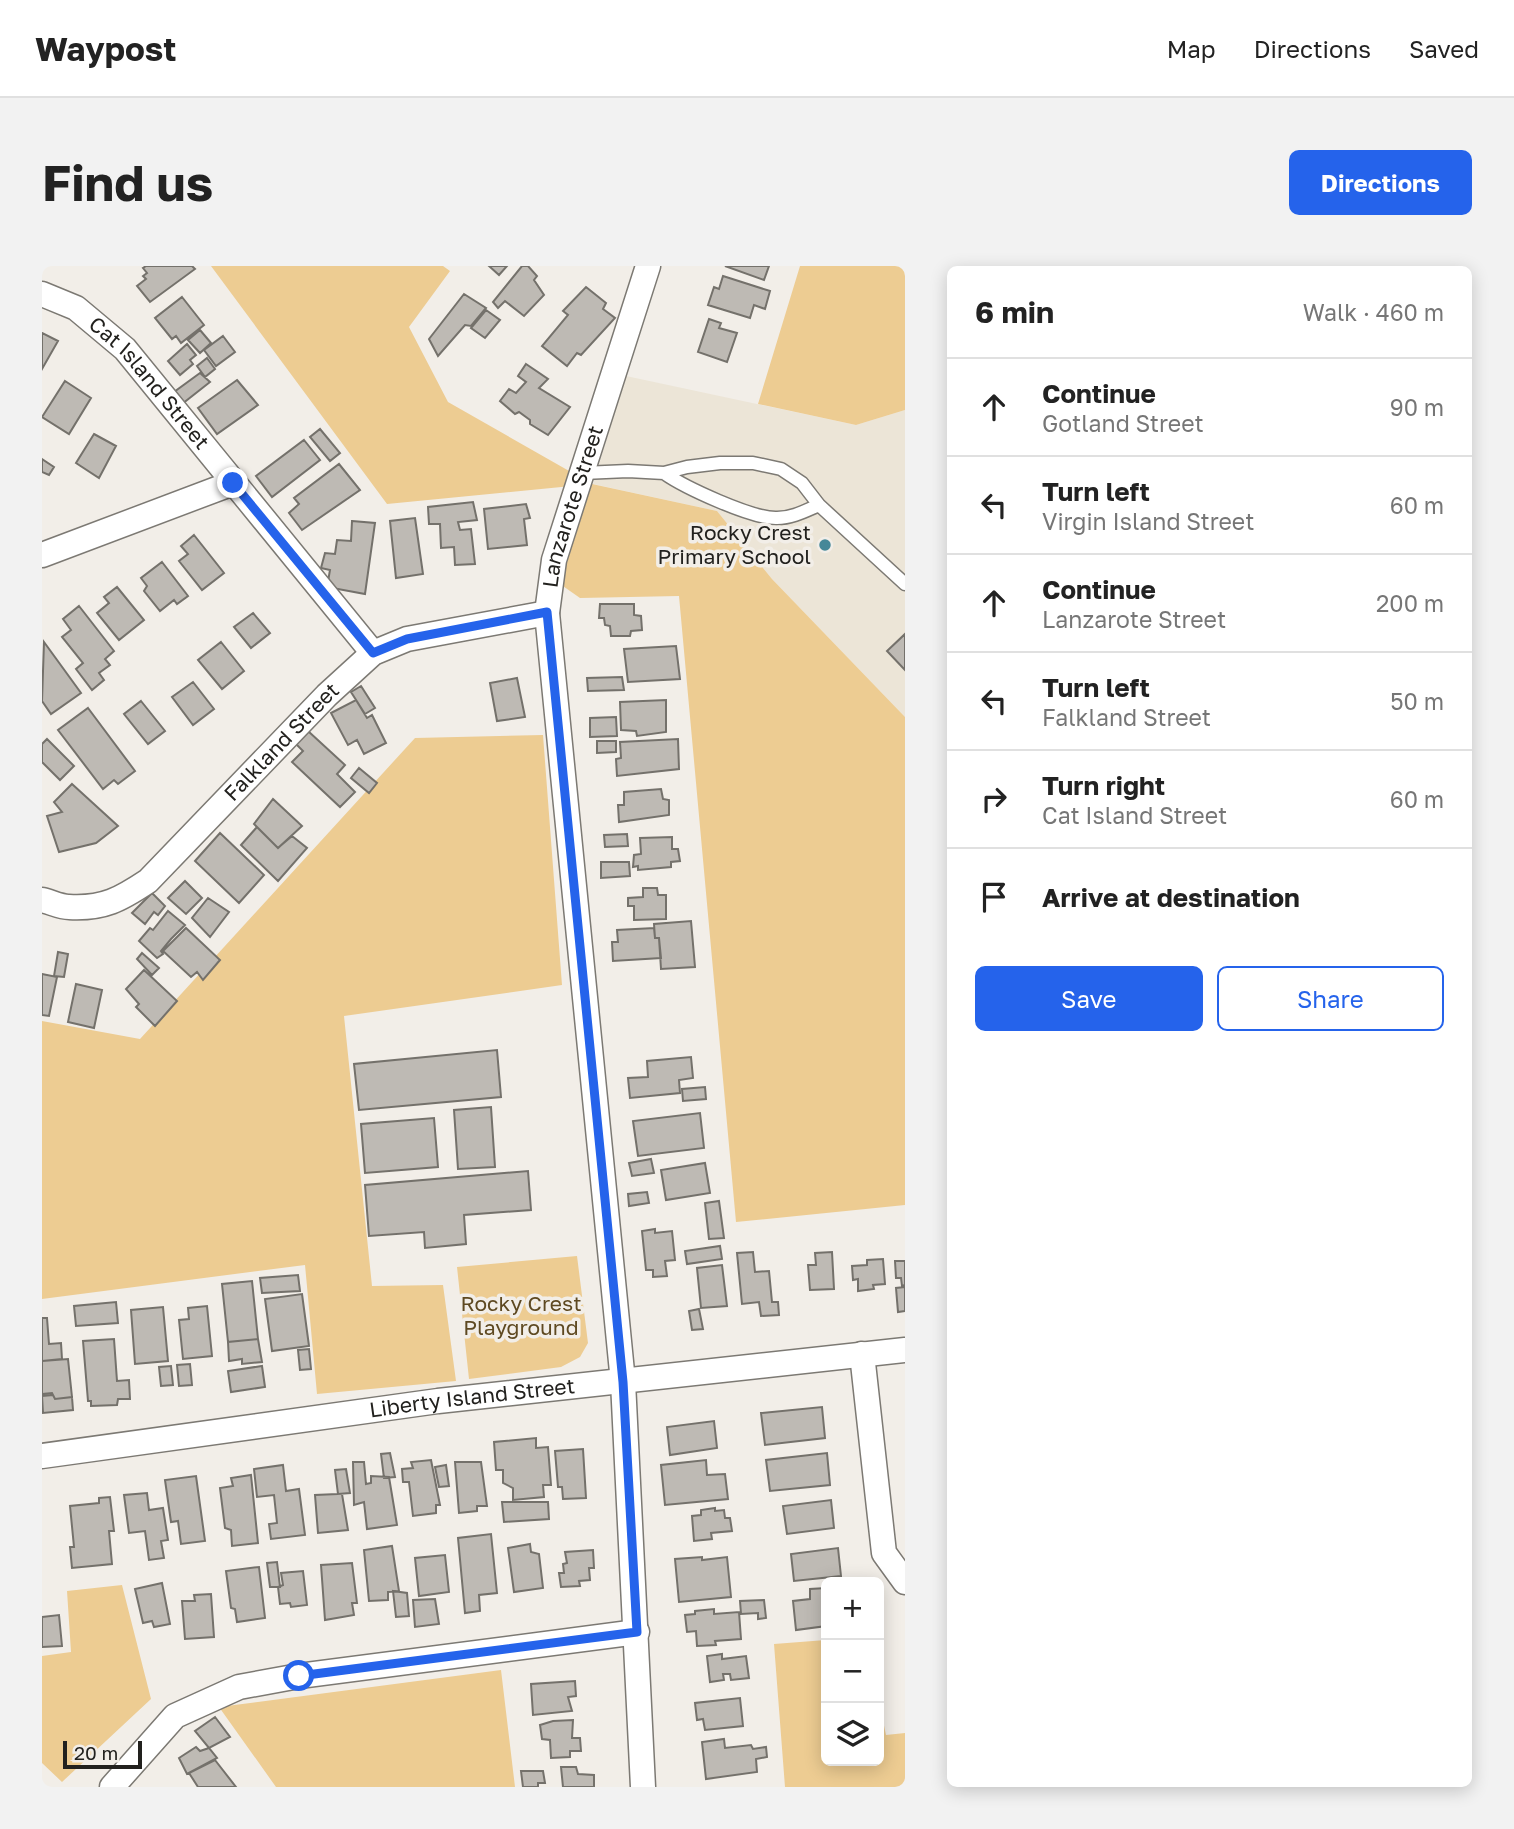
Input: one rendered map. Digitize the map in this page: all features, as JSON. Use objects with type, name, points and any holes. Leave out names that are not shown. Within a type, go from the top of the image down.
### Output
[{"type":"street","name":"Lanzarote Street","points":[[643,1787],[623,1382],[547,612],[554,560],[648,266]]},
{"type":"street","name":"Cat Island Street","points":[[42,294],[76,308],[125,349],[373,653]]},
{"type":"street","points":[[42,555],[233,483]]},
{"type":"street","name":"Falkland Street","points":[[42,900],[67,907],[93,906],[119,901],[148,881],[327,695],[373,653],[407,639],[547,612]]},
{"type":"street","name":"Liberty Island Street","points":[[42,1456],[438,1401],[905,1350]]},
{"type":"street","points":[[862,1354],[884,1553],[905,1583]]},
{"type":"street","points":[[113,1787],[175,1716],[239,1687],[299,1676],[637,1632]]},
{"type":"lane","points":[[583,473],[664,473],[687,467],[753,463],[781,469],[802,483],[819,505],[905,584]]},
{"type":"lane","points":[[664,473],[678,483],[764,517],[789,517],[819,505]]},
{"type":"shaded area","name":"Rocky Crest Primary School","points":[[626,376],[856,425],[905,410],[905,717],[772,579],[717,511],[593,484]]},
{"type":"green space","points":[[211,266],[443,266],[450,271],[409,327],[448,402],[592,484],[387,504]]},
{"type":"green space","points":[[800,266],[905,266],[905,410],[856,425],[758,404]]},
{"type":"green space","points":[[592,484],[717,511],[772,579],[905,717],[905,1205],[736,1222],[679,596],[580,598],[560,584]]},
{"type":"green space","points":[[543,735],[562,985],[344,1016],[372,1286],[443,1285],[456,1381],[317,1394],[305,1265],[42,1299],[42,1021],[140,1039],[415,738]]},
{"type":"green space","name":"Rocky Crest Playground","points":[[577,1256],[588,1343],[580,1357],[561,1367],[469,1379],[457,1267]]},
{"type":"green space","points":[[122,1585],[151,1699],[62,1782],[42,1763],[42,1656],[71,1652],[67,1591]]},
{"type":"green space","points":[[821,1640],[821,1766],[884,1766],[884,1726],[886,1735],[905,1733],[905,1787],[785,1787],[774,1644]]},
{"type":"green space","points":[[501,1670],[515,1787],[276,1787],[219,1707]]},
{"type":"building","points":[[192,266],[195,269],[150,302],[137,286],[146,279],[143,276],[147,273],[143,268]]},
{"type":"building","points":[[489,266],[507,266],[499,275]]},
{"type":"building","points":[[522,266],[528,266],[537,276],[534,280],[544,295],[524,316],[505,301],[498,308],[493,302]]},
{"type":"building","points":[[725,266],[769,266],[764,280]]},
{"type":"building","points":[[723,276],[770,291],[765,309],[754,305],[750,318],[708,305],[714,287],[719,289]]},
{"type":"building","points":[[586,287],[606,303],[603,309],[615,318],[581,355],[577,353],[567,366],[542,346],[568,315],[563,311]]},
{"type":"building","points":[[464,294],[486,308],[471,326],[465,325],[438,356],[429,339]]},
{"type":"building","points":[[182,297],[204,325],[181,343],[176,336],[172,339],[155,318]]},
{"type":"building","points":[[486,310],[500,320],[485,338],[471,328]]},
{"type":"building","points":[[709,319],[721,323],[719,328],[737,333],[727,362],[698,352]]},
{"type":"building","points":[[200,330],[211,343],[200,353],[188,340]]},
{"type":"building","points":[[42,333],[58,341],[42,369]]},
{"type":"building","points":[[223,336],[235,352],[216,366],[204,350]]},
{"type":"building","points":[[187,344],[196,355],[190,360],[193,364],[180,375],[168,361]]},
{"type":"building","points":[[207,358],[215,369],[205,377],[197,366]]},
{"type":"building","points":[[526,364],[548,379],[539,388],[570,407],[548,435],[500,401],[509,389],[516,393],[526,382],[518,376]]},
{"type":"building","points":[[200,373],[210,382],[182,404],[174,392]]},
{"type":"building","points":[[237,380],[258,405],[217,434],[198,408]]},
{"type":"building","points":[[65,381],[91,398],[69,434],[42,417]]},
{"type":"building","points":[[320,429],[340,453],[330,461],[310,437]]},
{"type":"building","points":[[94,434],[116,446],[99,478],[76,463]]},
{"type":"building","points":[[304,440],[320,460],[272,497],[256,476]]},
{"type":"building","points":[[42,459],[54,467],[49,475],[42,472]]},
{"type":"building","points":[[339,464],[360,490],[302,530],[289,513],[299,504],[294,498]]},
{"type":"building","points":[[473,502],[477,520],[458,522],[460,530],[471,529],[475,564],[455,565],[454,547],[441,548],[440,524],[429,524],[428,507]]},
{"type":"building","points":[[526,504],[530,518],[524,519],[527,545],[488,549],[484,509]]},
{"type":"building","points":[[415,518],[423,574],[396,578],[390,521]]},
{"type":"building","points":[[352,521],[375,523],[365,594],[327,587],[330,570],[321,568],[325,553],[335,554],[337,540],[351,541]]},
{"type":"building","points":[[194,535],[224,573],[202,590],[179,561],[188,554],[181,546]]},
{"type":"building","points":[[162,562],[188,596],[177,604],[174,600],[160,611],[144,591],[147,586],[141,578]]},
{"type":"building","points":[[117,587],[144,620],[119,640],[97,613],[109,603],[104,597]]},
{"type":"building","points":[[600,604],[634,604],[634,615],[641,616],[642,630],[631,631],[630,636],[611,636],[610,626],[605,625],[604,618],[599,618]]},
{"type":"building","points":[[79,606],[114,651],[105,659],[110,665],[99,673],[104,680],[92,690],[76,669],[83,663],[62,637],[71,630],[63,619]]},
{"type":"building","points":[[253,613],[270,633],[251,648],[234,627]]},
{"type":"building","points":[[905,634],[905,670],[887,651]]},
{"type":"building","points":[[44,642],[81,693],[51,714],[42,701]]},
{"type":"building","points":[[221,642],[244,671],[222,689],[198,660]]},
{"type":"building","points":[[676,646],[680,679],[628,682],[624,649]]},
{"type":"building","points":[[622,677],[624,690],[588,691],[587,678]]},
{"type":"building","points":[[517,678],[525,717],[497,721],[490,683]]},
{"type":"building","points":[[193,682],[214,709],[193,725],[172,697]]},
{"type":"building","points":[[361,686],[375,708],[365,714],[351,692]]},
{"type":"building","points":[[356,700],[367,718],[372,715],[386,743],[364,754],[357,740],[348,745],[331,713]]},
{"type":"building","points":[[666,700],[666,732],[637,736],[636,731],[621,730],[620,702]]},
{"type":"building","points":[[141,701],[165,731],[148,744],[124,714]]},
{"type":"building","points":[[88,708],[135,771],[118,784],[114,780],[103,789],[58,730]]},
{"type":"building","points":[[616,717],[617,736],[590,737],[590,718]]},
{"type":"building","points":[[308,731],[345,765],[337,774],[355,792],[340,807],[292,762],[303,751],[296,744]]},
{"type":"building","points":[[47,739],[74,766],[60,780],[42,762],[42,744]]},
{"type":"building","points":[[678,739],[679,769],[617,776],[616,759],[621,758],[620,742]]},
{"type":"building","points":[[597,741],[616,741],[616,752],[597,753]]},
{"type":"building","points":[[359,768],[377,783],[369,793],[351,778]]},
{"type":"building","points":[[72,784],[118,826],[96,843],[59,852],[47,816],[62,812],[54,802]]},
{"type":"building","points":[[661,789],[663,799],[669,800],[669,815],[619,822],[618,805],[624,805],[624,792]]},
{"type":"building","points":[[273,799],[302,826],[278,848],[254,824]]},
{"type":"building","points":[[257,827],[278,848],[292,836],[307,848],[278,881],[241,845]]},
{"type":"building","points":[[220,833],[264,875],[239,903],[195,861]]},
{"type":"building","points":[[627,834],[628,846],[605,847],[604,835]]},
{"type":"building","points":[[672,837],[672,849],[678,849],[680,861],[671,862],[671,867],[638,870],[638,866],[633,867],[634,855],[641,854],[640,838]]},
{"type":"building","points":[[601,862],[629,862],[630,876],[601,878]]},
{"type":"building","points":[[185,881],[202,898],[186,914],[168,898]]},
{"type":"building","points":[[643,888],[657,888],[658,895],[666,895],[666,919],[634,920],[634,906],[628,906],[628,898],[643,897]]},
{"type":"building","points":[[152,893],[165,906],[158,915],[154,912],[145,924],[132,913]]},
{"type":"building","points":[[208,898],[229,912],[210,937],[192,918]]},
{"type":"building","points":[[168,911],[185,925],[157,958],[139,941],[150,928],[153,930]]},
{"type":"building","points":[[691,921],[695,967],[661,969],[659,938],[655,938],[654,924]]},
{"type":"building","points":[[186,928],[220,960],[203,980],[197,972],[191,977],[163,951]]},
{"type":"building","points":[[654,928],[655,938],[659,938],[661,958],[613,961],[612,942],[618,942],[617,930]]},
{"type":"building","points":[[58,952],[68,954],[64,977],[54,976]]},
{"type":"building","points":[[142,953],[159,968],[152,975],[137,959]]},
{"type":"building","points":[[144,970],[177,1001],[155,1026],[136,1007],[139,1004],[126,989]]},
{"type":"building","points":[[42,974],[57,977],[49,1016],[42,1015]]},
{"type":"building","points":[[76,984],[102,990],[94,1028],[68,1022]]},
{"type":"building","points":[[497,1050],[501,1097],[359,1110],[354,1064]]},
{"type":"building","points":[[691,1057],[693,1078],[679,1080],[680,1093],[630,1098],[628,1078],[648,1077],[647,1061]]},
{"type":"building","points":[[705,1087],[706,1099],[683,1101],[682,1089]]},
{"type":"building","points":[[491,1107],[495,1167],[458,1169],[454,1110]]},
{"type":"building","points":[[700,1113],[704,1148],[638,1156],[633,1121]]},
{"type":"building","points":[[434,1118],[438,1167],[365,1173],[361,1124]]},
{"type":"building","points":[[651,1159],[654,1173],[632,1176],[629,1163]]},
{"type":"building","points":[[705,1163],[710,1193],[666,1200],[661,1170]]},
{"type":"building","points":[[528,1171],[531,1210],[464,1215],[466,1244],[425,1248],[424,1232],[369,1236],[365,1185]]},
{"type":"building","points":[[647,1192],[649,1203],[629,1206],[628,1194]]},
{"type":"building","points":[[719,1201],[724,1238],[709,1239],[705,1203]]},
{"type":"building","points":[[655,1229],[655,1233],[672,1231],[675,1260],[665,1261],[667,1276],[653,1277],[653,1270],[646,1270],[642,1231]]},
{"type":"building","points":[[720,1246],[722,1259],[687,1264],[685,1251]]},
{"type":"building","points":[[753,1252],[755,1272],[769,1271],[772,1302],[778,1302],[779,1315],[761,1316],[759,1302],[742,1304],[737,1253]]},
{"type":"building","points":[[832,1252],[834,1289],[810,1290],[808,1265],[816,1265],[815,1253]]},
{"type":"building","points":[[883,1259],[885,1284],[858,1291],[858,1279],[853,1280],[852,1266],[867,1265],[867,1260]]},
{"type":"building","points":[[895,1261],[905,1261],[905,1285],[902,1286],[901,1278],[896,1278]]},
{"type":"building","points":[[722,1265],[727,1306],[701,1308],[697,1268]]},
{"type":"building","points":[[298,1275],[300,1291],[262,1293],[260,1278]]},
{"type":"building","points":[[252,1281],[258,1339],[228,1342],[222,1284]]},
{"type":"building","points":[[905,1287],[905,1311],[898,1312],[896,1288]]},
{"type":"building","points":[[302,1294],[309,1346],[272,1351],[265,1299]]},
{"type":"building","points":[[116,1302],[118,1323],[76,1326],[74,1306]]},
{"type":"building","points":[[207,1306],[212,1356],[183,1359],[179,1320],[189,1319],[188,1308]]},
{"type":"building","points":[[163,1307],[168,1361],[135,1364],[131,1310]]},
{"type":"building","points":[[699,1309],[703,1329],[692,1330],[689,1311]]},
{"type":"building","points":[[42,1318],[47,1318],[49,1344],[61,1343],[62,1359],[42,1361]]},
{"type":"building","points":[[114,1339],[117,1381],[129,1380],[130,1399],[118,1399],[117,1405],[91,1406],[91,1401],[88,1401],[83,1341]]},
{"type":"building","points":[[258,1339],[262,1362],[242,1364],[242,1359],[229,1361],[228,1342]]},
{"type":"building","points":[[309,1349],[311,1369],[300,1370],[298,1350]]},
{"type":"building","points":[[68,1359],[72,1397],[55,1399],[52,1393],[42,1394],[42,1361]]},
{"type":"building","points":[[190,1364],[192,1385],[179,1386],[177,1365]]},
{"type":"building","points":[[171,1366],[173,1385],[161,1386],[159,1367]]},
{"type":"building","points":[[262,1366],[265,1387],[231,1392],[228,1371]]},
{"type":"building","points":[[53,1395],[55,1399],[72,1397],[73,1410],[43,1413],[42,1396]]},
{"type":"building","points":[[822,1407],[825,1438],[765,1445],[761,1413]]},
{"type":"building","points":[[714,1421],[717,1448],[670,1455],[667,1427]]},
{"type":"building","points":[[536,1438],[536,1448],[548,1447],[551,1485],[543,1485],[544,1497],[513,1500],[513,1488],[503,1483],[503,1470],[496,1470],[494,1442]]},
{"type":"building","points":[[583,1449],[586,1498],[563,1499],[562,1487],[558,1487],[555,1451]]},
{"type":"building","points":[[390,1453],[395,1477],[384,1478],[381,1454]]},
{"type":"building","points":[[827,1453],[830,1485],[770,1491],[766,1460]]},
{"type":"building","points":[[431,1460],[440,1505],[436,1505],[436,1513],[413,1516],[409,1482],[403,1482],[402,1469],[413,1468],[411,1462]]},
{"type":"building","points":[[706,1460],[707,1475],[725,1474],[728,1499],[665,1505],[661,1465]]},
{"type":"building","points":[[353,1462],[364,1462],[366,1484],[371,1483],[371,1476],[389,1477],[397,1525],[367,1529],[364,1502],[354,1505]]},
{"type":"building","points":[[455,1462],[481,1462],[487,1506],[477,1506],[477,1511],[459,1513]]},
{"type":"building","points":[[283,1465],[286,1491],[299,1489],[305,1535],[271,1539],[269,1524],[277,1523],[274,1495],[257,1497],[254,1469]]},
{"type":"building","points":[[446,1465],[449,1486],[439,1487],[435,1467]]},
{"type":"building","points":[[346,1469],[350,1493],[338,1494],[335,1470]]},
{"type":"building","points":[[251,1475],[258,1543],[232,1546],[231,1530],[225,1528],[220,1488],[233,1486],[231,1478]]},
{"type":"building","points":[[196,1476],[205,1541],[181,1544],[178,1521],[171,1522],[165,1480]]},
{"type":"building","points":[[147,1493],[149,1510],[163,1508],[168,1540],[161,1541],[164,1558],[149,1560],[145,1531],[129,1533],[124,1495]]},
{"type":"building","points":[[342,1494],[348,1530],[318,1533],[315,1495]]},
{"type":"building","points":[[110,1497],[114,1531],[109,1531],[112,1564],[72,1568],[70,1547],[74,1547],[70,1506],[99,1503],[99,1498]]},
{"type":"building","points":[[831,1500],[834,1528],[787,1534],[783,1506]]},
{"type":"building","points":[[502,1502],[548,1502],[549,1519],[504,1522]]},
{"type":"building","points":[[715,1508],[715,1511],[724,1510],[725,1518],[730,1518],[732,1531],[711,1533],[712,1539],[694,1541],[692,1516],[701,1515],[701,1510]]},
{"type":"building","points":[[491,1534],[497,1593],[479,1595],[480,1611],[465,1613],[458,1538]]},
{"type":"building","points":[[530,1544],[531,1552],[539,1554],[543,1588],[514,1592],[508,1548]]},
{"type":"building","points":[[392,1546],[399,1591],[388,1592],[388,1600],[369,1601],[364,1550]]},
{"type":"building","points":[[838,1548],[841,1576],[794,1581],[791,1554]]},
{"type":"building","points":[[593,1550],[594,1568],[589,1568],[590,1580],[579,1581],[580,1586],[561,1587],[559,1573],[564,1573],[563,1564],[567,1563],[565,1552]]},
{"type":"building","points":[[445,1555],[449,1592],[419,1596],[415,1558]]},
{"type":"building","points":[[702,1557],[702,1560],[727,1557],[731,1597],[679,1602],[675,1559]]},
{"type":"building","points":[[277,1562],[280,1587],[270,1587],[267,1563]]},
{"type":"building","points":[[352,1563],[357,1603],[352,1603],[354,1615],[325,1620],[321,1565]]},
{"type":"building","points":[[259,1567],[265,1618],[237,1622],[235,1609],[231,1608],[226,1571]]},
{"type":"building","points":[[303,1571],[307,1605],[291,1607],[290,1603],[280,1604],[278,1587],[283,1585],[281,1573]]},
{"type":"building","points":[[162,1583],[170,1624],[154,1627],[152,1621],[143,1623],[135,1589]]},
{"type":"building","points":[[821,1588],[821,1627],[796,1630],[793,1601],[810,1599],[810,1589]]},
{"type":"building","points":[[393,1591],[407,1593],[409,1616],[396,1617]]},
{"type":"building","points":[[211,1594],[214,1637],[185,1639],[182,1601],[195,1601],[194,1595]]},
{"type":"building","points":[[435,1599],[439,1624],[415,1627],[413,1600]]},
{"type":"building","points":[[764,1600],[766,1618],[758,1619],[758,1613],[741,1614],[740,1601]]},
{"type":"building","points":[[714,1609],[714,1614],[739,1612],[741,1639],[715,1641],[716,1645],[697,1646],[696,1631],[687,1632],[685,1615]]},
{"type":"building","points":[[59,1615],[62,1646],[42,1647],[42,1617]]},
{"type":"building","points":[[722,1654],[722,1659],[746,1656],[749,1678],[731,1680],[730,1674],[723,1674],[724,1680],[710,1682],[707,1656]]},
{"type":"building","points":[[575,1681],[576,1696],[568,1697],[572,1711],[533,1715],[531,1684]]},
{"type":"building","points":[[740,1698],[743,1726],[705,1730],[703,1719],[697,1720],[695,1703]]},
{"type":"building","points":[[215,1717],[230,1737],[209,1748],[195,1731]]},
{"type":"building","points":[[573,1720],[572,1738],[580,1738],[581,1751],[570,1751],[570,1757],[551,1758],[550,1740],[542,1739],[540,1725]]},
{"type":"building","points":[[724,1739],[725,1748],[751,1745],[753,1749],[766,1747],[767,1757],[756,1759],[757,1772],[706,1779],[702,1742]]},
{"type":"building","points":[[196,1747],[200,1751],[209,1748],[217,1758],[187,1774],[179,1758]]},
{"type":"building","points":[[215,1760],[236,1787],[198,1787],[189,1773]]},
{"type":"building","points":[[561,1767],[576,1767],[578,1774],[594,1775],[594,1787],[563,1787]]},
{"type":"building","points":[[521,1771],[543,1771],[545,1783],[538,1783],[538,1787],[523,1787]]},
{"type":"place","name":"Rocky Crest Primary School","points":[[825,545]]},
{"type":"route","points":[[233,483],[373,653],[407,639],[547,612],[623,1382],[637,1632],[299,1676]]}]
